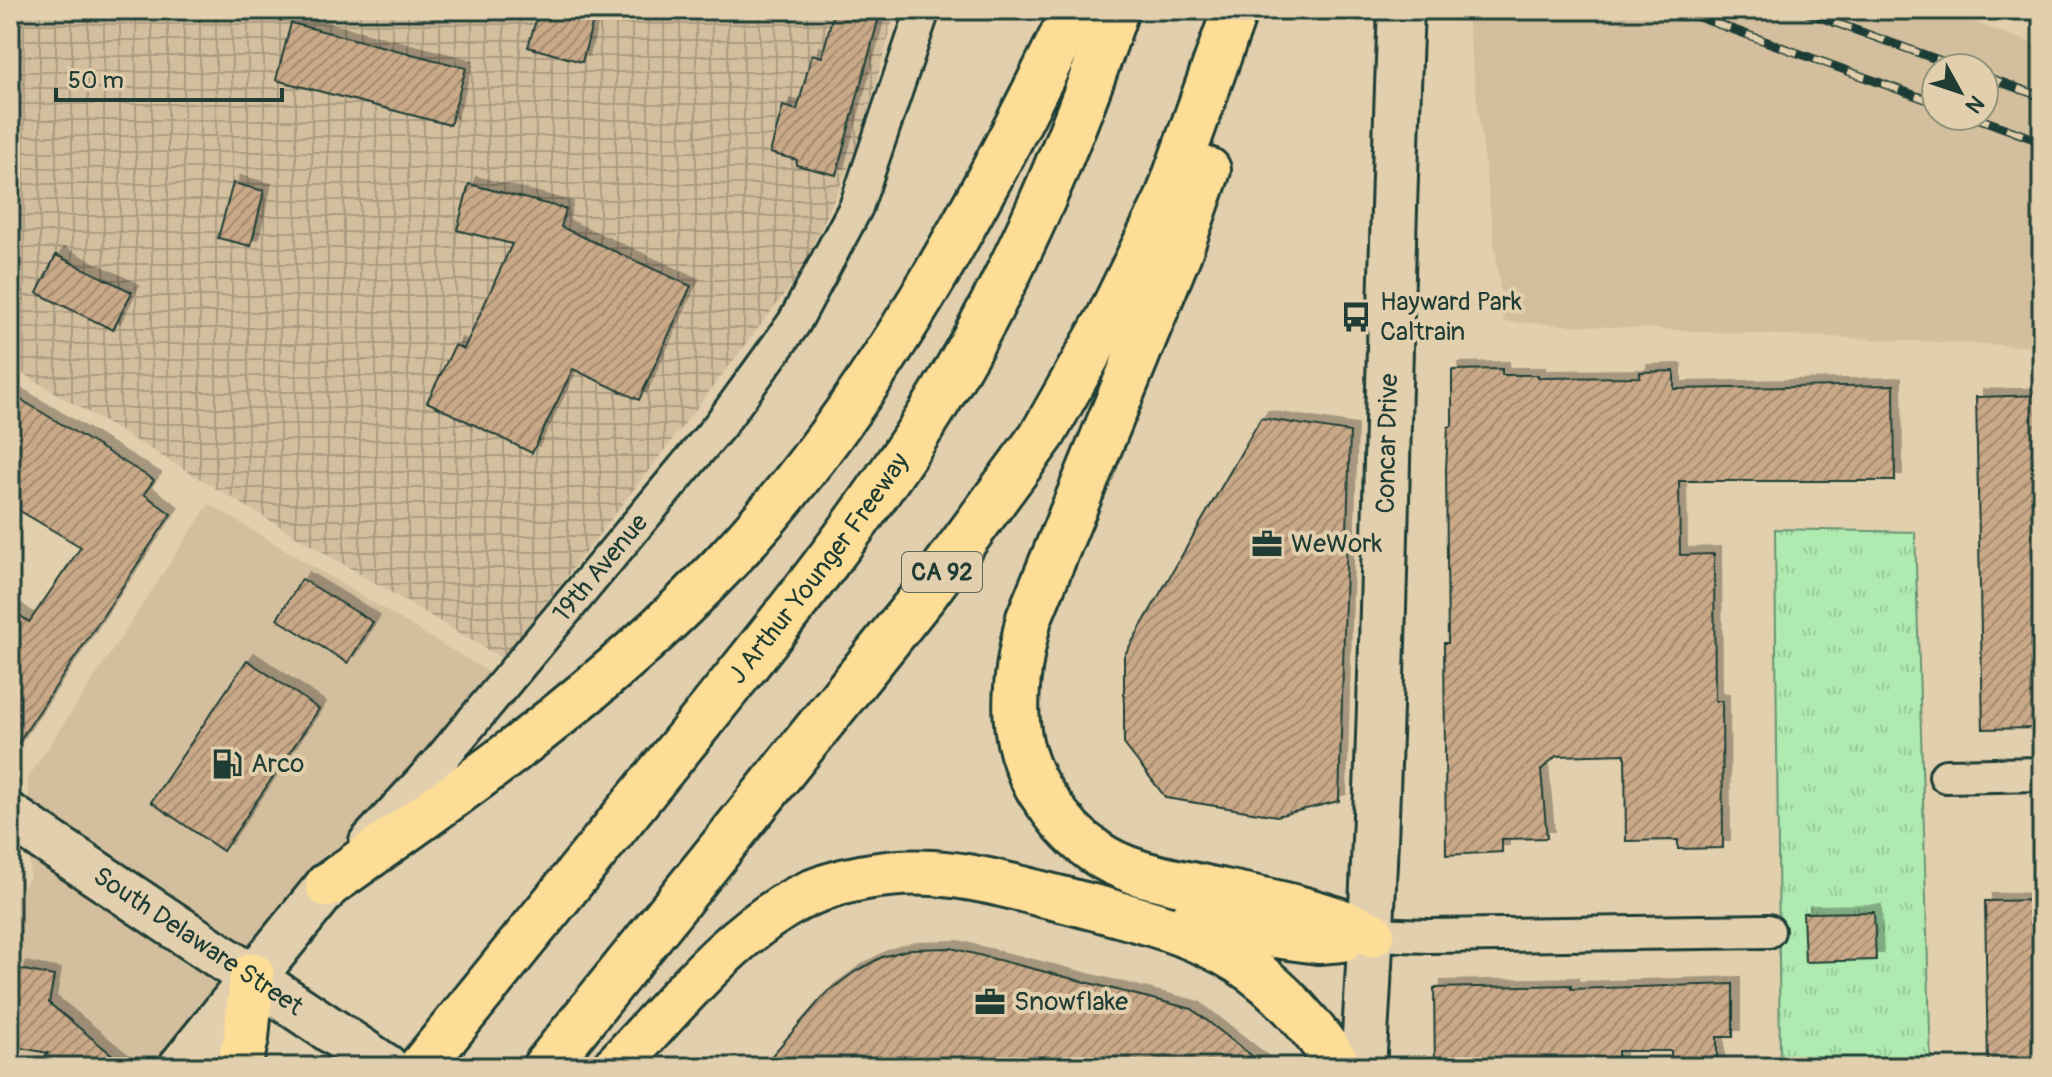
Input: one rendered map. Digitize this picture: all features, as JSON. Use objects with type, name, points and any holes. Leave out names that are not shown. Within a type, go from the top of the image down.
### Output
[{"type":"highway","points":[[328,885],[493,769],[606,676],[712,576],[770,512],[862,394],[904,328],[1021,119],[1075,10]]},
{"type":"highway","name":"J Arthur Younger Freeway","points":[[421,1067],[822,570],[933,410],[997,297],[1026,237],[1077,119],[1116,10]]},
{"type":"highway","points":[[1242,18],[1224,123],[1179,253],[1029,618],[1017,665],[1014,710],[1021,754],[1037,789],[1066,828],[1095,853],[1132,870],[1319,912],[1372,934]]},
{"type":"highway","name":"CA 92","points":[[549,1062],[918,603],[1043,434],[1078,376],[1139,259],[1242,18]]},
{"type":"highway","points":[[615,1067],[722,957],[763,921],[799,898],[842,883],[888,874],[932,873],[986,880],[1111,912],[1203,942],[1241,962],[1274,989],[1339,1067]]},
{"type":"highway","points":[[1111,912],[1318,941],[1372,934]]},
{"type":"highway","points":[[239,1067],[246,1038],[252,975]]},
{"type":"street","name":"19th Avenue","points":[[181,1067],[252,975],[437,764],[720,425],[794,323],[856,207],[923,10]]},
{"type":"street","name":"Concar Drive","points":[[1363,1067],[1372,934],[1389,277],[1401,10]]},
{"type":"street","points":[[1946,776],[2042,774]]},
{"type":"street","name":"South Delaware Street","points":[[10,816],[386,1067]]},
{"type":"street","points":[[1372,934],[1429,936],[1768,931]]},
{"type":"shaded area","points":[[10,10],[896,10],[860,142],[800,274],[503,659],[10,366]]},
{"type":"shaded area","points":[[1466,10],[1938,10],[2042,46],[2042,347],[1504,322]]},
{"type":"shaded area","points":[[209,504],[490,673],[165,1067],[10,1067],[10,902],[30,877],[28,778]]},
{"type":"green space","points":[[1775,529],[1915,532],[1931,1067],[1780,1067]]},
{"type":"building","points":[[539,10],[596,10],[582,62],[528,47]]},
{"type":"building","points":[[834,10],[881,10],[836,175],[796,165],[797,160],[770,153],[783,106],[797,110],[812,54],[822,57]]},
{"type":"building","points":[[291,23],[466,68],[450,125],[276,80]]},
{"type":"building","points":[[233,183],[264,191],[251,246],[218,238]]},
{"type":"building","points":[[469,184],[566,209],[561,227],[691,286],[639,400],[573,369],[532,453],[427,402],[455,345],[464,349],[512,244],[457,230]]},
{"type":"building","points":[[56,255],[132,292],[113,330],[37,293]]},
{"type":"building","points":[[1502,369],[1502,375],[1538,375],[1538,378],[1640,377],[1640,372],[1674,371],[1674,389],[1894,385],[1895,481],[1679,481],[1680,555],[1714,554],[1715,701],[1722,701],[1723,848],[1678,849],[1678,840],[1626,841],[1625,754],[1556,756],[1541,770],[1547,838],[1502,839],[1502,852],[1446,855],[1446,470],[1448,427],[1452,426],[1452,370]]},
{"type":"building","points":[[10,393],[154,480],[144,494],[171,514],[10,755],[10,608],[29,622],[81,547],[10,505]]},
{"type":"building","points":[[2042,395],[2042,720],[2036,720],[2037,728],[1983,729],[1976,397]]},
{"type":"building","name":"WeWork","points":[[1261,418],[1350,432],[1339,801],[1277,816],[1166,798],[1124,744],[1124,656]]},
{"type":"building","points":[[302,579],[373,622],[348,663],[277,619]]},
{"type":"building","points":[[247,660],[319,709],[223,851],[151,802]]},
{"type":"building","points":[[2042,900],[2042,1067],[1988,1067],[1985,901]]},
{"type":"building","points":[[1874,912],[1876,960],[1805,962],[1803,913]]},
{"type":"building","name":"Snowflake","points":[[951,948],[1192,1009],[1266,1067],[762,1067],[827,992],[856,971],[882,957],[911,949]]},
{"type":"building","points":[[19,969],[54,976],[49,1003],[127,1067],[36,1067],[48,1053],[10,1046],[10,1015]]},
{"type":"building","points":[[1733,984],[1733,1037],[1717,1037],[1717,1067],[1671,1067],[1671,1051],[1618,1051],[1618,1067],[1435,1067],[1434,988],[1571,985],[1571,989]]},
{"type":"railway","points":[[1679,10],[1920,97]]},
{"type":"railway","points":[[1800,10],[1920,53]]},
{"type":"railway","points":[[2000,82],[2042,97]]},
{"type":"railway","points":[[2000,126],[2042,142]]},
{"type":"place","name":"Hayward Park Caltrain","points":[[1356,317]]},
{"type":"place","name":"WeWork","points":[[1267,544]]},
{"type":"place","name":"Arco","points":[[227,764]]},
{"type":"place","name":"Snowflake","points":[[990,1002]]}]
